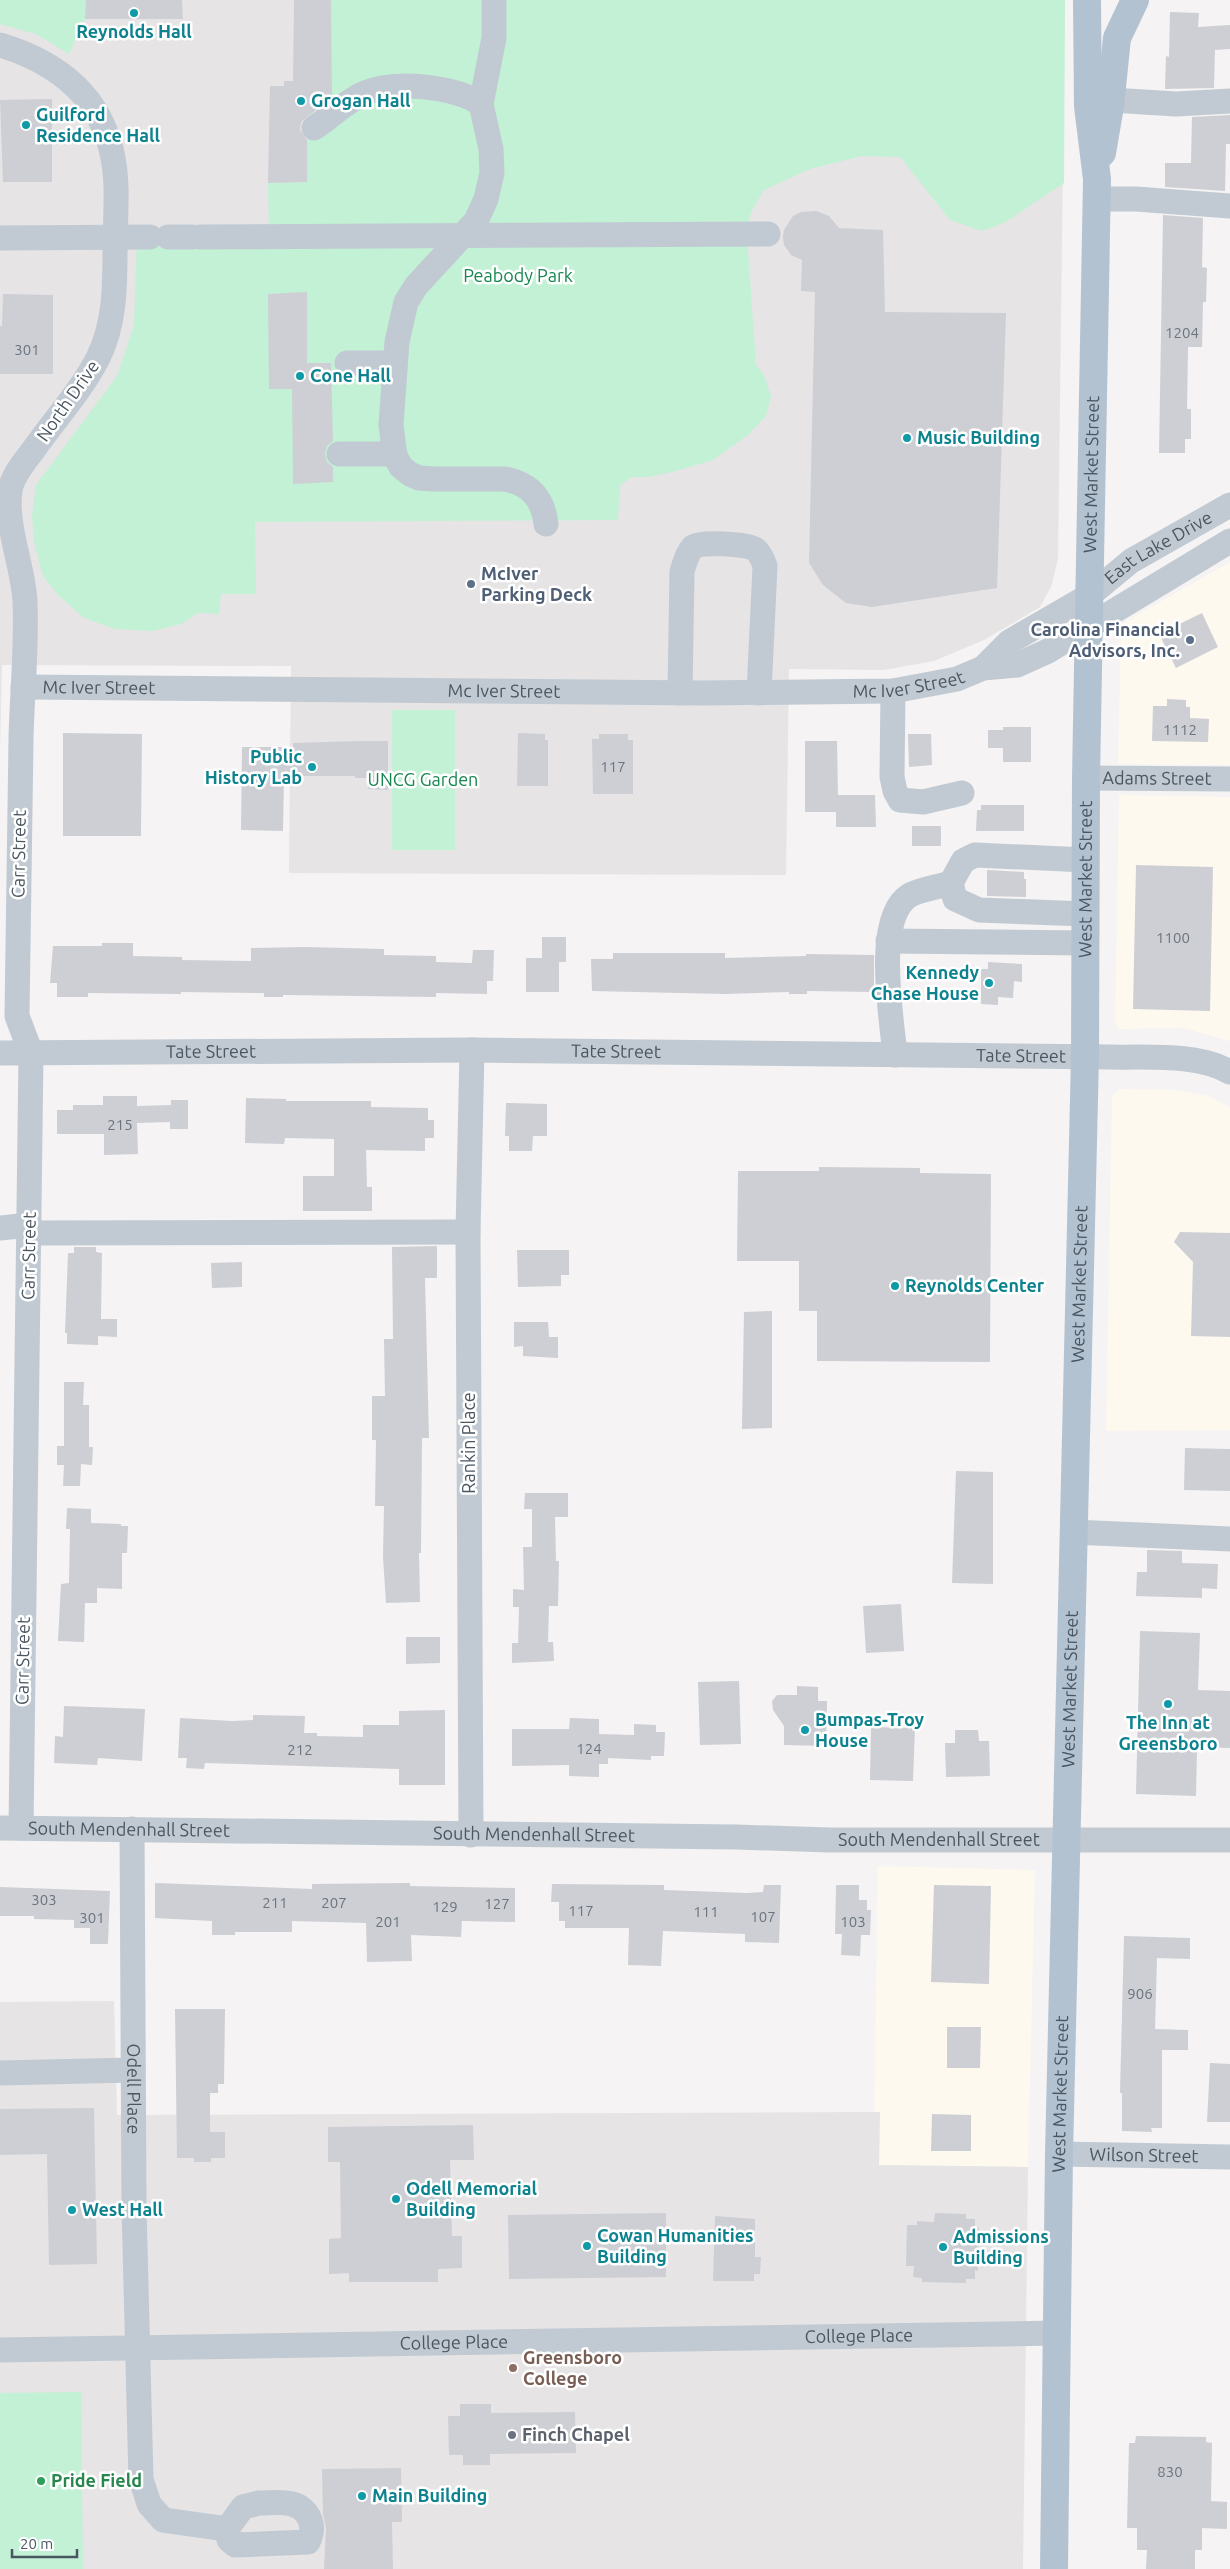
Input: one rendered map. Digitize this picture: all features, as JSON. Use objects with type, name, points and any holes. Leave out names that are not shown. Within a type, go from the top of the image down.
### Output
[{"type":"main road","name":"West Market Street","points":[[1054,2569],[1059,2154],[1086,1057],[1086,778],[1097,189],[1088,106],[1086,0]]},
{"type":"main road","points":[[1097,189],[1111,100],[1118,38],[1134,0]]},
{"type":"street","points":[[494,0],[494,38],[481,104],[491,149],[492,173],[486,199],[476,221],[416,286],[406,302],[400,322],[391,425],[395,454],[401,467],[419,478],[505,479],[518,482],[530,488],[539,498],[545,512],[546,524]]},
{"type":"street","name":"North Drive","points":[[0,44],[28,54],[51,67],[72,82],[91,101],[104,128],[112,154],[115,181],[115,286],[110,329],[100,355],[85,382],[5,488],[25,600],[23,687]]},
{"type":"street","points":[[314,128],[346,103],[366,92],[383,88],[427,87],[450,90],[470,96],[481,104]]},
{"type":"street","points":[[1111,100],[1176,104],[1230,101]]},
{"type":"street","points":[[1097,189],[1136,199],[1230,206]]},
{"type":"street","points":[[0,238],[768,234]]},
{"type":"street","points":[[347,364],[395,363]]},
{"type":"street","points":[[339,454],[395,454]]},
{"type":"street","name":"East Lake Drive","points":[[1090,595],[1131,561],[1230,505]]},
{"type":"street","name":"East Lake Drive","points":[[1090,626],[1230,541]]},
{"type":"street","points":[[680,693],[682,572],[687,557],[693,548],[702,544],[748,546],[757,550],[765,566],[759,693]]},
{"type":"street","name":"Mc Iver Street","points":[[983,668],[1009,642],[1090,595]]},
{"type":"street","name":"Mc Iver Street","points":[[23,687],[680,693],[893,691],[957,679],[983,668],[1017,665],[1048,651],[1090,626]]},
{"type":"street","name":"Carr Street","points":[[10,1828],[30,1229],[31,1053],[17,1016],[10,846],[23,687]]},
{"type":"street","points":[[893,691],[892,778],[895,791],[900,800],[923,802],[962,793]]},
{"type":"street","name":"Adams Street","points":[[1086,778],[1230,779]]},
{"type":"street","points":[[1086,860],[975,855],[963,861],[951,883],[955,899],[979,910],[1086,914]]},
{"type":"street","points":[[895,1055],[888,968],[888,941],[896,910],[910,896],[951,883]]},
{"type":"street","points":[[888,941],[1086,942]]},
{"type":"street","name":"Tate Street","points":[[0,1053],[472,1050],[1086,1057],[1175,1059],[1214,1066],[1230,1072]]},
{"type":"street","name":"Rankin Place","points":[[471,1835],[468,1232],[472,1050]]},
{"type":"street","points":[[0,1228],[468,1232]]},
{"type":"street","points":[[1073,1532],[1230,1540]]},
{"type":"street","name":"South Mendenhall Street","points":[[10,1828],[1068,1842],[1230,1840]]},
{"type":"street","name":"Odell Place","points":[[132,1829],[133,2070],[141,2479],[149,2504],[163,2520],[227,2529]]},
{"type":"street","points":[[0,2073],[133,2070]]},
{"type":"street","name":"Wilson Street","points":[[1059,2154],[1230,2157]]},
{"type":"street","name":"College Place","points":[[0,2350],[1057,2334]]},
{"type":"shaded area","points":[[0,0],[1065,0],[1058,559],[1051,587],[1040,607],[984,640],[934,661],[884,670],[789,669],[786,875],[289,873],[291,666],[2,665],[0,752]]},
{"type":"shaded area","points":[[1230,562],[1230,765],[1118,764],[1121,624]]},
{"type":"shaded area","points":[[1119,795],[1230,797],[1230,1041],[1183,1028],[1119,1029],[1115,1023]]},
{"type":"shaded area","points":[[1119,1089],[1177,1090],[1209,1096],[1230,1107],[1230,1430],[1106,1431],[1112,1096]]},
{"type":"shaded area","points":[[878,1866],[1035,1870],[1028,2167],[879,2165],[880,2112],[874,2112]]},
{"type":"shaded area","name":"Greensboro College","points":[[114,2001],[117,2115],[880,2112],[879,2165],[1028,2167],[1023,2569],[0,2569],[0,2002]]},
{"type":"green space","points":[[0,0],[86,0],[85,19],[69,54],[36,34],[0,24]]},
{"type":"green space","name":"Peabody Park","points":[[331,0],[1065,0],[1064,183],[1004,223],[982,231],[950,220],[900,157],[862,156],[810,169],[764,190],[751,212],[747,235],[756,365],[764,375],[771,396],[766,416],[749,434],[713,460],[649,477],[631,477],[620,486],[618,520],[255,522],[256,594],[221,594],[219,614],[198,613],[181,624],[153,631],[115,629],[84,618],[58,595],[43,576],[34,542],[32,515],[36,485],[117,376],[134,325],[137,237],[269,236],[268,183],[307,182],[307,135],[310,135],[310,113],[332,110]]},
{"type":"green space","name":"UNCG Garden","points":[[392,710],[455,710],[455,850],[392,850]]},
{"type":"green space","name":"Pride Field","points":[[81,2392],[83,2569],[0,2569],[0,2393]]},
{"type":"building","name":"Reynolds Hall","points":[[86,0],[182,0],[183,19],[85,19]]},
{"type":"building","name":"Grogan Hall","points":[[294,0],[331,0],[332,97],[301,122],[300,130],[307,140],[307,182],[268,183],[270,86],[284,86],[284,81],[293,81]]},
{"type":"building","points":[[1170,12],[1199,13],[1198,27],[1230,25],[1230,49],[1215,50],[1214,88],[1165,89],[1166,56],[1169,57]]},
{"type":"building","name":"Guilford Residence Hall","points":[[52,99],[52,182],[3,182],[0,100]]},
{"type":"building","points":[[1230,115],[1230,144],[1226,144],[1225,191],[1165,187],[1165,163],[1191,163],[1192,117]]},
{"type":"building","name":"Music Building","points":[[816,211],[829,216],[839,228],[883,230],[885,312],[1006,313],[997,588],[872,607],[846,603],[823,585],[809,563],[815,292],[801,291],[802,260],[791,255],[784,245],[783,237],[784,230],[793,216],[801,212]]},
{"type":"building","points":[[1163,215],[1203,218],[1202,267],[1207,268],[1206,302],[1203,302],[1202,347],[1188,347],[1187,409],[1191,409],[1191,439],[1185,439],[1185,453],[1159,453]]},
{"type":"building","name":"Cone Hall","points":[[307,292],[307,363],[331,363],[333,441],[327,446],[325,454],[327,462],[333,467],[333,482],[293,484],[292,389],[269,389],[268,294]]},
{"type":"building","points":[[3,294],[53,295],[53,374],[0,374],[0,326],[2,326]]},
{"type":"building","points":[[1202,613],[1218,647],[1176,668],[1159,634]]},
{"type":"building","points":[[1167,699],[1186,700],[1186,707],[1190,707],[1190,718],[1209,719],[1208,742],[1152,741],[1153,706],[1167,706]]},
{"type":"building","points":[[1003,727],[1031,727],[1031,762],[1003,762],[1003,748],[988,748],[988,730],[1003,730]]},
{"type":"building","points":[[63,733],[142,734],[141,836],[63,836]]},
{"type":"building","points":[[518,733],[545,734],[545,740],[548,740],[548,786],[517,786]]},
{"type":"building","points":[[599,734],[628,734],[628,740],[633,740],[633,794],[593,794],[592,739],[599,739]]},
{"type":"building","points":[[908,734],[931,734],[932,765],[909,767]]},
{"type":"building","points":[[388,741],[388,790],[368,789],[369,778],[355,778],[355,776],[284,776],[283,831],[241,830],[242,747],[293,747],[293,743]]},
{"type":"building","points":[[805,741],[837,741],[838,795],[875,795],[876,827],[836,827],[836,812],[805,812]]},
{"type":"building","points":[[981,805],[1024,805],[1024,831],[976,831],[977,810],[981,810]]},
{"type":"building","points":[[912,826],[941,826],[941,846],[912,846]]},
{"type":"building","points":[[1136,865],[1213,867],[1210,1011],[1133,1009]]},
{"type":"building","points":[[987,870],[1024,872],[1026,897],[987,896]]},
{"type":"building","points":[[542,937],[566,937],[566,962],[559,962],[559,992],[526,992],[526,958],[542,958]]},
{"type":"building","points":[[102,943],[133,943],[133,956],[182,957],[182,960],[251,961],[251,948],[305,947],[384,949],[384,955],[436,956],[436,962],[472,963],[473,950],[494,950],[493,981],[487,981],[487,994],[436,993],[436,997],[283,995],[283,997],[264,997],[264,993],[181,992],[181,994],[88,993],[88,997],[57,997],[57,983],[50,983],[53,946],[102,946]]},
{"type":"building","points":[[613,953],[725,953],[725,958],[806,956],[806,954],[874,955],[874,992],[807,991],[807,994],[789,994],[789,992],[725,994],[592,991],[591,959],[613,959]]},
{"type":"building","name":"Kennedy Chase House","points":[[988,962],[1022,964],[1022,982],[1014,981],[1013,998],[998,997],[998,1005],[981,1004],[981,969],[988,969]]},
{"type":"building","points":[[103,1096],[137,1096],[137,1106],[171,1105],[171,1100],[188,1100],[188,1129],[170,1129],[170,1122],[137,1123],[138,1154],[104,1155],[104,1134],[57,1134],[57,1110],[73,1110],[73,1105],[103,1105]]},
{"type":"building","points":[[246,1098],[286,1099],[286,1101],[371,1101],[371,1107],[428,1108],[428,1120],[434,1120],[434,1138],[425,1138],[425,1151],[366,1150],[367,1187],[372,1187],[372,1211],[303,1211],[303,1176],[334,1176],[334,1139],[285,1138],[284,1144],[245,1143]]},
{"type":"building","points":[[506,1103],[547,1104],[547,1136],[533,1136],[532,1151],[509,1151],[509,1136],[505,1136]]},
{"type":"building","name":"Reynolds Center","points":[[819,1167],[920,1168],[920,1173],[991,1174],[990,1362],[817,1361],[817,1311],[799,1311],[799,1261],[737,1261],[738,1171],[819,1171]]},
{"type":"building","points":[[1180,1232],[1230,1233],[1230,1337],[1191,1336],[1193,1262],[1174,1242]]},
{"type":"building","points":[[437,1246],[437,1278],[425,1278],[429,1438],[422,1438],[421,1553],[419,1553],[420,1602],[386,1603],[383,1557],[384,1506],[375,1506],[376,1440],[372,1440],[372,1396],[385,1396],[384,1339],[393,1339],[392,1247]]},
{"type":"building","points":[[74,1247],[96,1247],[96,1252],[102,1253],[101,1319],[117,1319],[117,1337],[98,1336],[98,1345],[67,1344],[67,1333],[65,1333],[68,1253],[74,1253]]},
{"type":"building","points":[[517,1250],[569,1250],[569,1275],[561,1275],[561,1286],[518,1287]]},
{"type":"building","points":[[242,1262],[242,1287],[212,1288],[211,1263]]},
{"type":"building","points":[[772,1311],[772,1428],[742,1429],[744,1312]]},
{"type":"building","points":[[514,1322],[548,1322],[549,1337],[558,1337],[558,1358],[523,1356],[523,1346],[514,1347]]},
{"type":"building","points":[[64,1382],[84,1382],[83,1405],[89,1405],[89,1447],[93,1447],[92,1465],[81,1464],[80,1486],[63,1486],[64,1465],[57,1465],[57,1446],[64,1446]]},
{"type":"building","points":[[1185,1448],[1230,1449],[1230,1491],[1184,1490]]},
{"type":"building","points":[[956,1471],[993,1472],[993,1584],[952,1583]]},
{"type":"building","points":[[525,1493],[568,1493],[568,1517],[555,1517],[556,1561],[559,1561],[558,1606],[549,1606],[548,1642],[553,1642],[554,1661],[512,1663],[512,1643],[518,1643],[519,1607],[513,1607],[513,1589],[524,1590],[523,1547],[532,1547],[532,1509],[524,1509]]},
{"type":"building","points":[[67,1508],[91,1509],[91,1523],[128,1526],[127,1553],[122,1553],[122,1589],[97,1588],[97,1603],[85,1603],[84,1642],[58,1641],[61,1584],[69,1583],[70,1529],[66,1529]]},
{"type":"building","points":[[1147,1550],[1182,1551],[1182,1563],[1218,1564],[1217,1589],[1202,1588],[1202,1598],[1136,1596],[1137,1572],[1147,1572]]},
{"type":"building","points":[[901,1604],[904,1651],[866,1653],[863,1606]]},
{"type":"building","name":"The Inn at Greensboro","points":[[1140,1631],[1200,1633],[1198,1690],[1230,1691],[1230,1748],[1197,1747],[1196,1796],[1136,1794]]},
{"type":"building","points":[[406,1637],[440,1637],[440,1663],[406,1664]]},
{"type":"building","points":[[739,1681],[741,1744],[700,1745],[698,1682]]},
{"type":"building","name":"Bumpas-Troy House","points":[[797,1686],[818,1687],[818,1701],[827,1701],[826,1746],[784,1745],[784,1726],[773,1710],[772,1701],[777,1695],[797,1695]]},
{"type":"building","points":[[64,1706],[145,1709],[142,1761],[98,1758],[97,1765],[54,1763],[55,1736],[63,1737]]},
{"type":"building","points":[[445,1710],[445,1785],[399,1785],[399,1769],[205,1763],[204,1769],[186,1768],[187,1758],[178,1758],[180,1718],[232,1721],[253,1720],[253,1715],[305,1716],[304,1733],[317,1733],[317,1736],[363,1737],[363,1725],[399,1725],[399,1711]]},
{"type":"building","points":[[570,1718],[599,1719],[599,1734],[634,1735],[634,1724],[656,1725],[656,1732],[665,1732],[664,1756],[651,1756],[651,1760],[608,1758],[608,1764],[599,1764],[599,1777],[569,1776],[569,1765],[512,1766],[512,1729],[569,1729]]},
{"type":"building","points":[[871,1727],[915,1728],[913,1781],[870,1780]]},
{"type":"building","points":[[955,1730],[978,1730],[979,1741],[989,1741],[990,1776],[946,1777],[945,1743],[955,1743]]},
{"type":"building","points":[[155,1883],[312,1889],[312,1884],[410,1883],[410,1886],[515,1888],[515,1922],[462,1921],[461,1937],[411,1935],[412,1961],[367,1962],[366,1923],[292,1921],[292,1932],[235,1932],[235,1935],[212,1935],[212,1921],[155,1918]]},
{"type":"building","points":[[552,1884],[664,1885],[664,1890],[747,1893],[763,1892],[764,1885],[781,1885],[779,1943],[745,1942],[745,1934],[663,1931],[661,1966],[628,1965],[629,1928],[565,1928],[565,1921],[559,1921],[559,1902],[551,1902]]},
{"type":"building","points":[[836,1885],[859,1885],[859,1900],[867,1900],[867,1910],[871,1910],[870,1935],[861,1935],[860,1956],[841,1955],[842,1934],[835,1934]]},
{"type":"building","points":[[934,1885],[991,1886],[989,1984],[931,1982]]},
{"type":"building","points":[[0,1887],[110,1891],[108,1944],[90,1944],[90,1928],[74,1928],[74,1920],[34,1919],[34,1916],[0,1916]]},
{"type":"building","points":[[1124,1936],[1190,1938],[1190,1959],[1157,1958],[1155,2029],[1188,2030],[1188,2050],[1162,2050],[1162,2128],[1151,2128],[1152,2132],[1122,2131],[1122,2093],[1120,2093]]},
{"type":"building","points":[[175,2009],[225,2009],[224,2084],[218,2084],[218,2093],[210,2093],[210,2132],[225,2132],[225,2158],[211,2158],[211,2162],[194,2162],[194,2158],[177,2158]]},
{"type":"building","points":[[947,2027],[981,2027],[980,2068],[947,2068]]},
{"type":"building","points":[[1210,2063],[1230,2064],[1230,2122],[1207,2122]]},
{"type":"building","name":"West Hall","points":[[94,2108],[97,2264],[49,2265],[47,2154],[0,2155],[0,2109]]},
{"type":"building","points":[[932,2114],[971,2115],[971,2151],[931,2151]]},
{"type":"building","name":"Odell Memorial Building","points":[[473,2125],[474,2160],[450,2160],[452,2236],[462,2236],[462,2268],[438,2269],[438,2282],[349,2282],[349,2273],[329,2274],[329,2239],[341,2238],[340,2162],[328,2162],[328,2127]]},
{"type":"building","name":"Cowan Humanities Building","points":[[666,2213],[666,2277],[509,2279],[508,2215]]},
{"type":"building","name":"Admissions Building","points":[[935,2213],[966,2214],[966,2219],[975,2219],[975,2227],[979,2227],[978,2271],[975,2270],[975,2279],[966,2279],[966,2283],[922,2282],[922,2278],[913,2277],[914,2266],[906,2266],[907,2225],[917,2225],[917,2221],[934,2222]]},
{"type":"building","points":[[715,2216],[755,2219],[755,2257],[761,2257],[760,2274],[754,2274],[754,2281],[713,2281]]},
{"type":"building","name":"Finch Chapel","points":[[460,2404],[491,2404],[491,2413],[575,2412],[576,2453],[490,2454],[490,2465],[463,2465],[463,2455],[449,2455],[448,2416],[460,2416]]},
{"type":"building","points":[[1136,2436],[1206,2437],[1206,2442],[1212,2443],[1211,2501],[1227,2502],[1227,2529],[1202,2528],[1202,2550],[1195,2550],[1195,2569],[1146,2569],[1147,2550],[1137,2550],[1137,2528],[1127,2528],[1129,2443],[1135,2443]]},
{"type":"building","name":"Main Building","points":[[401,2468],[402,2522],[392,2522],[393,2569],[324,2569],[326,2529],[323,2514],[322,2469]]},
{"type":"place","name":"Reynolds Hall","points":[[134,13]]},
{"type":"place","name":"Grogan Hall","points":[[301,101]]},
{"type":"place","name":"Guilford Residence Hall","points":[[26,125]]},
{"type":"place","name":"Cone Hall","points":[[300,376]]},
{"type":"place","name":"Music Building","points":[[907,438]]},
{"type":"place","name":"McIver Parking Deck","points":[[471,584]]},
{"type":"place","name":"Carolina Financial Advisors, Inc.","points":[[1190,640]]},
{"type":"place","name":"Public History Lab","points":[[312,767]]},
{"type":"place","name":"Kennedy Chase House","points":[[989,983]]},
{"type":"place","name":"Reynolds Center","points":[[895,1286]]},
{"type":"place","name":"The Inn at Greensboro","points":[[1168,1704]]},
{"type":"place","name":"Bumpas-Troy House","points":[[805,1730]]},
{"type":"place","name":"Odell Memorial Building","points":[[396,2199]]},
{"type":"place","name":"West Hall","points":[[72,2210]]},
{"type":"place","name":"Cowan Humanities Building","points":[[587,2246]]},
{"type":"place","name":"Admissions Building","points":[[943,2247]]},
{"type":"place","name":"Greensboro College","points":[[513,2368]]},
{"type":"place","name":"Finch Chapel","points":[[512,2435]]},
{"type":"place","name":"Pride Field","points":[[41,2481]]},
{"type":"place","name":"Main Building","points":[[362,2496]]}]
